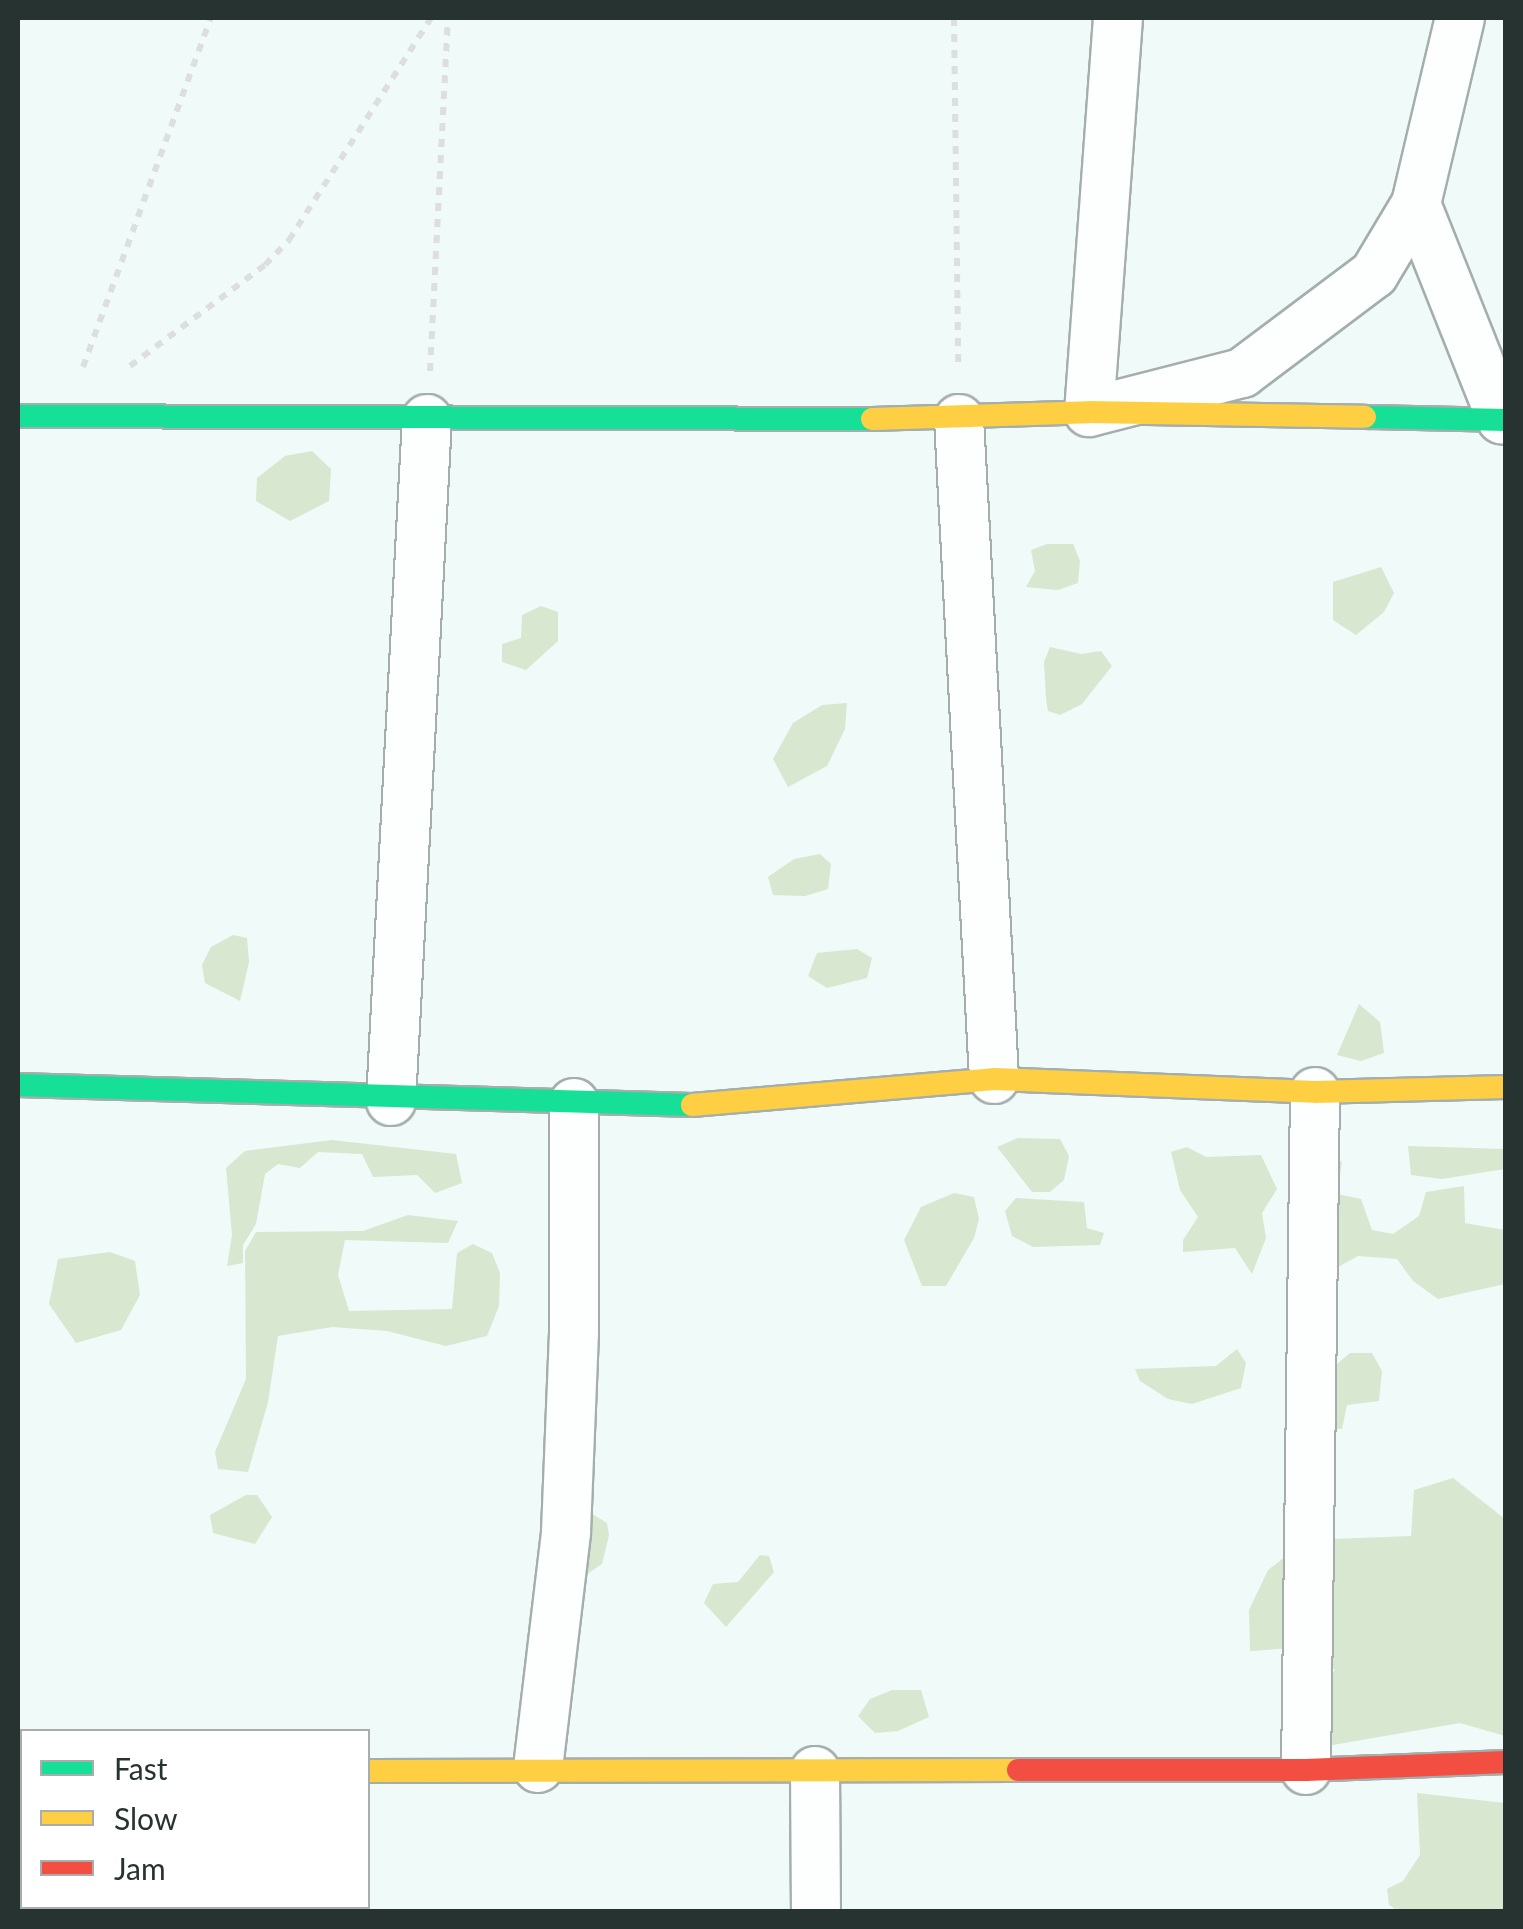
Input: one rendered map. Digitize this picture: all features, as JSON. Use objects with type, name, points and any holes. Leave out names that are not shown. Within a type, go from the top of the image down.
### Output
[{"type":"street","points":[[1090,412],[1118,18]]},
{"type":"street","points":[[1090,412],[1242,374],[1374,274],[1416,204],[1460,18]]},
{"type":"street","points":[[18,416],[959,419],[1090,412],[1504,420],[1416,204]]},
{"type":"street","points":[[959,419],[994,1078]]},
{"type":"street","points":[[392,1101],[427,420]]},
{"type":"street","points":[[18,1085],[392,1101],[663,1107],[994,1078],[1315,1092],[1506,1087]]},
{"type":"street","points":[[1306,1770],[1315,1092]]},
{"type":"street","points":[[538,1768],[566,1532],[574,1332],[574,1103]]},
{"type":"street","points":[[370,1771],[1306,1770],[1506,1762]]},
{"type":"street","points":[[816,1772],[816,1912]]},
{"type":"path","points":[[66,415],[210,18]]},
{"type":"path","points":[[127,369],[265,264],[289,240],[432,18]]},
{"type":"path","points":[[427,420],[448,18]]},
{"type":"path","points":[[954,18],[959,419]]},
{"type":"green space","points":[[312,451],[331,469],[329,501],[290,521],[256,501],[257,478],[285,456]]},
{"type":"green space","points":[[1047,544],[1073,544],[1080,561],[1078,583],[1058,590],[1026,587],[1035,571],[1031,550]]},
{"type":"green space","points":[[1381,567],[1394,593],[1384,612],[1356,635],[1333,620],[1333,582]]},
{"type":"green space","points":[[541,606],[558,612],[558,641],[526,670],[502,662],[502,644],[521,638],[522,615]]},
{"type":"green space","points":[[1050,647],[1081,654],[1101,651],[1112,666],[1082,704],[1060,715],[1048,711],[1046,699],[1044,662]]},
{"type":"green space","points":[[847,703],[845,729],[827,766],[788,787],[773,759],[793,723],[822,705]]},
{"type":"green space","points":[[820,854],[831,864],[828,889],[805,896],[773,895],[768,877],[794,859]]},
{"type":"green space","points":[[233,935],[247,938],[249,962],[240,1001],[205,983],[202,965],[211,947]]},
{"type":"green space","points":[[857,949],[872,958],[867,978],[827,988],[808,976],[817,953]]},
{"type":"green space","points":[[1359,1004],[1380,1022],[1384,1053],[1361,1061],[1337,1055]]},
{"type":"green space","points":[[1018,1138],[1060,1139],[1069,1156],[1064,1180],[1050,1192],[1032,1192],[997,1147]]},
{"type":"green space","points":[[332,1140],[456,1154],[462,1183],[435,1193],[417,1175],[373,1177],[362,1154],[318,1152],[300,1168],[278,1164],[265,1174],[256,1224],[243,1245],[243,1263],[227,1266],[232,1235],[226,1168],[245,1151]]},
{"type":"green space","points":[[1408,1146],[1505,1149],[1505,1169],[1442,1179],[1411,1175]]},
{"type":"green space","points":[[1187,1147],[1206,1157],[1261,1155],[1277,1189],[1262,1213],[1266,1238],[1252,1274],[1235,1248],[1183,1252],[1183,1240],[1198,1217],[1180,1190],[1171,1152]]},
{"type":"green space","points":[[1332,1156],[1342,1162],[1337,1194],[1361,1199],[1372,1230],[1393,1234],[1419,1216],[1426,1192],[1464,1186],[1465,1223],[1505,1230],[1505,1284],[1438,1299],[1413,1281],[1397,1259],[1358,1256],[1338,1267],[1311,1251]]},
{"type":"green space","points":[[954,1193],[974,1197],[979,1219],[974,1238],[946,1286],[922,1286],[904,1240],[921,1207]]},
{"type":"green space","points":[[1016,1198],[1084,1202],[1087,1228],[1104,1233],[1100,1245],[1033,1247],[1012,1236],[1005,1211]]},
{"type":"green space","points":[[408,1215],[458,1221],[448,1243],[345,1240],[338,1275],[349,1311],[452,1309],[457,1253],[473,1244],[492,1253],[500,1273],[499,1306],[487,1336],[446,1346],[387,1331],[332,1327],[278,1336],[268,1402],[248,1472],[218,1469],[215,1452],[246,1379],[245,1251],[256,1232],[363,1231]]},
{"type":"green space","points":[[110,1252],[135,1261],[140,1295],[121,1330],[76,1343],[49,1304],[58,1259]]},
{"type":"green space","points":[[1237,1349],[1246,1363],[1241,1388],[1192,1404],[1168,1399],[1140,1381],[1135,1369],[1216,1366]]},
{"type":"green space","points":[[1350,1353],[1372,1353],[1382,1371],[1379,1401],[1347,1405],[1342,1429],[1312,1428],[1322,1377]]},
{"type":"green space","points":[[1453,1478],[1505,1519],[1505,1736],[1460,1723],[1321,1747],[1314,1698],[1335,1670],[1306,1647],[1250,1651],[1249,1610],[1268,1570],[1307,1540],[1411,1536],[1414,1490]]},
{"type":"green space","points":[[246,1495],[257,1495],[272,1517],[255,1544],[213,1533],[210,1515]]},
{"type":"green space","points":[[576,1504],[607,1523],[609,1535],[602,1564],[572,1584]]},
{"type":"green space","points":[[760,1555],[769,1556],[774,1572],[726,1627],[704,1603],[713,1584],[738,1582]]},
{"type":"green space","points":[[892,1690],[921,1690],[929,1717],[898,1731],[875,1733],[858,1716],[870,1699]]},
{"type":"green space","points":[[1417,1793],[1505,1803],[1505,1911],[1398,1911],[1389,1905],[1387,1889],[1403,1881],[1420,1855]]},
{"type":"traffic: fast","points":[[18,416],[872,419]]},
{"type":"traffic: fast","points":[[1365,417],[1506,420]]},
{"type":"traffic: fast","points":[[18,1085],[692,1105]]},
{"type":"traffic: slow","points":[[872,419],[1089,412],[1365,417]]},
{"type":"traffic: slow","points":[[692,1105],[994,1079],[1315,1092],[1506,1087]]},
{"type":"traffic: slow","points":[[370,1771],[1018,1770]]},
{"type":"traffic: jam","points":[[1018,1770],[1306,1770],[1506,1762]]}]
